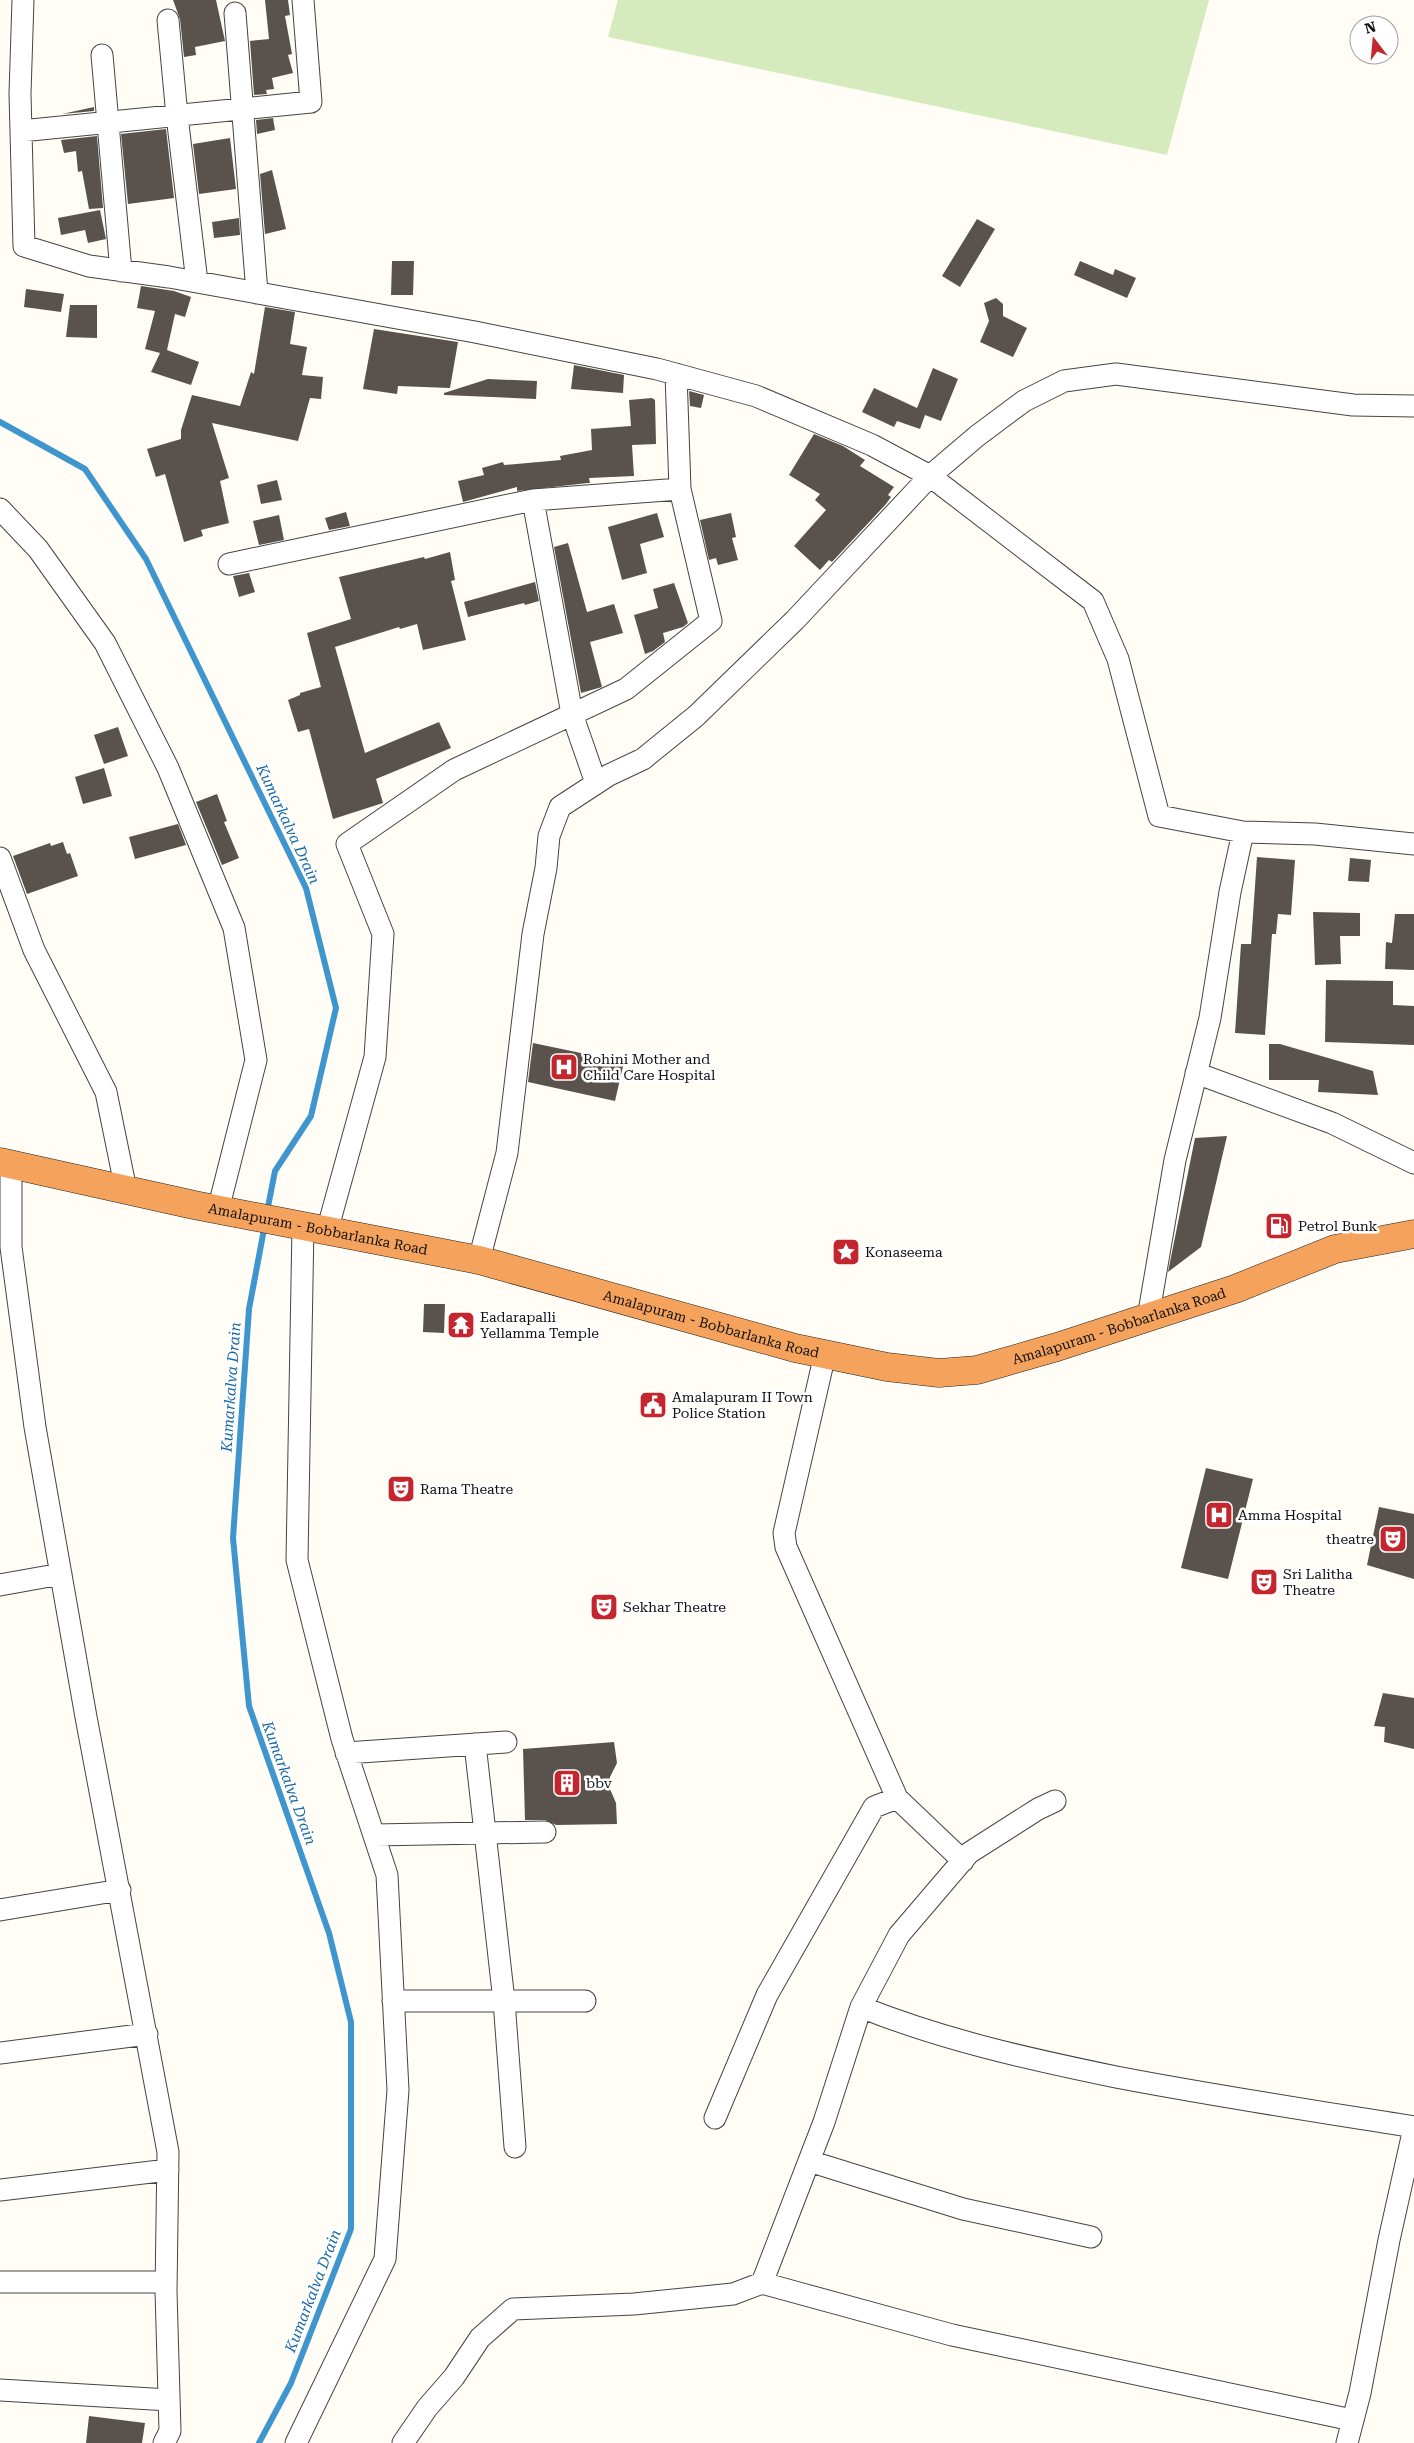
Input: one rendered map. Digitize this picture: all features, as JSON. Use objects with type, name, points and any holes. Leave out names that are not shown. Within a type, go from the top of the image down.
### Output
[{"type":"highway","name":"Amalapuram - Bobbarlanka Road","points":[[6,1164],[218,1210],[478,1260],[795,1348],[888,1367],[939,1373],[977,1370],[1148,1318],[1235,1289],[1335,1249],[1414,1234]]},
{"type":"street","points":[[23,0],[20,94],[24,246],[89,266],[197,282],[475,332],[676,374],[756,396],[872,446],[930,476],[1093,601],[1118,659],[1159,816],[1243,832],[1315,834],[1414,844]]},
{"type":"street","points":[[21,131],[311,102],[303,0]]},
{"type":"street","points":[[235,13],[257,293]]},
{"type":"street","points":[[168,20],[177,116],[197,282]]},
{"type":"street","points":[[102,55],[121,270]]},
{"type":"street","points":[[296,2443],[385,2258],[398,2090],[387,1875],[346,1753],[297,1560],[315,1228],[376,1057],[383,934],[347,844],[454,770],[626,689],[711,621],[680,489],[676,374]]},
{"type":"street","points":[[478,1260],[507,1153],[533,934],[546,868],[549,836],[560,807],[596,783],[643,759],[696,716],[795,620],[930,476],[977,436],[1024,401],[1064,381],[1116,374],[1353,405],[1414,406]]},
{"type":"street","points":[[229,564],[533,500],[680,489]]},
{"type":"street","points":[[533,500],[572,714],[596,783]]},
{"type":"street","points":[[0,509],[38,548],[105,643],[168,768],[234,928],[256,1060],[218,1210]]},
{"type":"street","points":[[1148,1318],[1175,1160],[1210,1018],[1230,892],[1243,832]]},
{"type":"street","points":[[0,858],[34,950],[106,1092],[126,1190]]},
{"type":"street","points":[[1196,1073],[1332,1122],[1414,1163]]},
{"type":"street","points":[[6,1164],[6,1256],[61,1574],[168,2152],[166,2282],[170,2430],[164,2443]]},
{"type":"street","points":[[825,1354],[784,1533],[786,1547],[897,1798],[963,1860]]},
{"type":"street","points":[[0,1585],[61,1574]]},
{"type":"street","points":[[346,1753],[506,1742]]},
{"type":"street","points":[[475,1744],[504,2001],[515,2147]]},
{"type":"street","points":[[715,2118],[767,1995],[874,1807],[897,1798]]},
{"type":"street","points":[[762,2283],[809,2161],[861,2007],[899,1935],[969,1853],[1038,1809],[1055,1801]]},
{"type":"street","points":[[374,1835],[545,1832]]},
{"type":"street","points":[[0,1910],[120,1890]]},
{"type":"street","points":[[393,2001],[585,2001]]},
{"type":"street","points":[[861,2007],[911,2027],[1070,2068],[1206,2094],[1414,2127],[1409,2175],[1360,2393],[1346,2443]]},
{"type":"street","points":[[0,2053],[147,2034]]},
{"type":"street","points":[[809,2161],[963,2209],[1090,2237]]},
{"type":"street","points":[[0,2190],[168,2170]]},
{"type":"street","points":[[0,2282],[166,2282]]},
{"type":"street","points":[[403,2443],[427,2408],[454,2377],[480,2338],[513,2309],[634,2304],[733,2294],[762,2283],[952,2335],[1352,2420]]},
{"type":"street","points":[[0,2390],[169,2400]]},
{"type":"green space","points":[[618,0],[1209,0],[1167,155],[608,37]]},
{"type":"building","points":[[173,0],[216,0],[225,41],[195,47],[196,55],[184,57],[180,19]]},
{"type":"building","points":[[265,0],[288,0],[290,15],[285,16],[292,54],[288,55],[293,73],[272,78],[274,89],[266,90],[267,94],[254,95],[250,41],[269,39]]},
{"type":"building","points":[[94,107],[94,111],[62,114]]},
{"type":"building","points":[[273,118],[275,130],[257,134],[256,120]]},
{"type":"building","points":[[166,129],[174,198],[128,204],[121,134]]},
{"type":"building","points":[[97,136],[103,208],[89,209],[82,171],[78,172],[76,151],[64,153],[61,140]]},
{"type":"building","points":[[230,138],[236,189],[199,194],[193,144]]},
{"type":"building","points":[[272,170],[286,229],[265,234],[260,174]]},
{"type":"building","points":[[100,210],[106,239],[88,243],[85,230],[61,235],[58,218]]},
{"type":"building","points":[[239,218],[240,235],[214,238],[212,222]]},
{"type":"building","points":[[977,219],[995,229],[960,287],[942,276]]},
{"type":"building","points":[[392,261],[414,261],[413,295],[391,295]]},
{"type":"building","points":[[1080,261],[1113,275],[1115,269],[1136,278],[1127,298],[1074,275]]},
{"type":"building","points":[[141,286],[174,291],[191,297],[185,317],[175,314],[167,350],[199,362],[191,385],[151,372],[160,353],[145,349],[155,311],[137,308]]},
{"type":"building","points":[[26,289],[64,294],[61,312],[24,307]]},
{"type":"building","points":[[996,298],[1003,304],[1003,316],[1027,328],[1013,357],[980,342],[989,321],[984,303]]},
{"type":"building","points":[[70,305],[97,305],[97,338],[66,337]]},
{"type":"building","points":[[265,307],[295,312],[290,344],[307,347],[302,375],[323,377],[321,399],[310,398],[298,441],[212,423],[229,478],[220,481],[229,523],[201,530],[203,536],[184,542],[165,474],[156,477],[147,449],[181,439],[181,430],[192,395],[240,406],[251,372],[254,374]]},
{"type":"building","points":[[374,329],[458,342],[450,388],[398,386],[397,394],[363,389]]},
{"type":"building","points":[[574,365],[624,375],[623,393],[571,389]]},
{"type":"building","points":[[933,368],[958,379],[941,421],[925,415],[920,429],[897,421],[894,427],[862,412],[874,388],[917,408]]},
{"type":"building","points":[[488,379],[537,381],[536,399],[444,395],[444,393]]},
{"type":"building","points":[[689,391],[704,395],[701,408],[690,406]]},
{"type":"building","points":[[652,398],[655,400],[656,444],[632,445],[634,476],[589,478],[590,483],[517,491],[517,487],[463,502],[458,481],[484,475],[482,468],[503,462],[504,465],[561,460],[560,456],[592,450],[591,429],[631,426],[629,400]]},
{"type":"building","points":[[814,434],[843,446],[865,460],[860,466],[894,487],[888,495],[891,497],[886,504],[832,562],[829,560],[820,570],[794,546],[826,510],[815,500],[820,494],[789,475]]},
{"type":"building","points":[[277,480],[282,500],[261,504],[257,485]]},
{"type":"building","points":[[346,512],[350,526],[329,530],[325,518]]},
{"type":"building","points":[[657,513],[664,537],[640,544],[647,573],[622,580],[608,527]]},
{"type":"building","points":[[731,513],[736,537],[732,538],[738,560],[718,565],[716,558],[709,560],[700,520]]},
{"type":"building","points":[[279,515],[284,540],[259,545],[253,521]]},
{"type":"building","points":[[568,543],[587,612],[614,604],[623,633],[590,642],[602,687],[581,693],[554,547]]},
{"type":"building","points":[[450,552],[455,580],[451,581],[466,640],[423,650],[417,624],[400,629],[399,627],[335,647],[365,753],[439,722],[451,748],[376,779],[383,803],[333,819],[309,729],[298,732],[288,700],[300,695],[300,693],[321,687],[307,633],[351,619],[339,577]]},
{"type":"building","points":[[249,573],[255,592],[239,597],[233,576]]},
{"type":"building","points":[[535,582],[539,601],[468,617],[464,602]]},
{"type":"building","points":[[674,583],[688,623],[683,627],[663,633],[665,642],[653,651],[645,654],[634,615],[658,608],[653,589]]},
{"type":"building","points":[[118,727],[128,756],[104,764],[94,735]]},
{"type":"building","points":[[104,768],[112,796],[83,804],[75,777]]},
{"type":"building","points":[[217,794],[227,821],[224,822],[239,858],[222,865],[196,802]]},
{"type":"building","points":[[178,824],[186,845],[135,859],[129,837]]},
{"type":"building","points":[[63,842],[67,854],[70,853],[78,876],[27,894],[13,856],[50,843],[51,846]]},
{"type":"building","points":[[1257,857],[1295,860],[1291,915],[1278,914],[1276,934],[1272,934],[1265,1035],[1235,1033],[1241,944],[1251,944]]},
{"type":"building","points":[[1350,858],[1371,860],[1369,882],[1348,881]]},
{"type":"building","points":[[1313,912],[1360,913],[1360,936],[1340,936],[1341,964],[1315,965]]},
{"type":"building","points":[[1395,914],[1414,914],[1414,970],[1385,969],[1386,942],[1392,943]]},
{"type":"building","points":[[1326,980],[1393,981],[1393,1005],[1414,1006],[1414,1045],[1325,1042]]},
{"type":"building","points":[[533,1043],[624,1062],[615,1101],[528,1082]]},
{"type":"building","points":[[1269,1044],[1280,1044],[1373,1071],[1378,1095],[1318,1092],[1319,1080],[1269,1080]]},
{"type":"building","points":[[1227,1136],[1201,1247],[1168,1272],[1195,1138]]},
{"type":"building","points":[[424,1304],[445,1304],[444,1333],[423,1332]]},
{"type":"building","points":[[1206,1468],[1253,1479],[1228,1579],[1181,1568]]},
{"type":"building","name":"theatre","points":[[1379,1507],[1414,1514],[1414,1579],[1367,1565]]},
{"type":"building","points":[[1383,1693],[1414,1698],[1414,1749],[1384,1742],[1385,1727],[1374,1726]]},
{"type":"building","name":"bbv","points":[[614,1742],[617,1763],[610,1777],[610,1789],[616,1803],[617,1824],[556,1825],[545,1820],[525,1820],[523,1749]]},
{"type":"building","points":[[89,2416],[145,2423],[142,2443],[86,2443]]},
{"type":"waterway","name":"Kumarkalva Drain","points":[[0,422],[85,469],[146,559],[306,888],[336,1008],[311,1116],[275,1171],[267,1212]]},
{"type":"waterway","name":"Kumarkalva Drain","points":[[259,2443],[291,2383],[351,2229],[351,2022],[329,1933],[249,1706],[233,1538],[249,1309],[265,1224]]},
{"type":"place","name":"Rohini Mother and Child Care Hospital","points":[[564,1067]]},
{"type":"place","name":"Petrol Bunk","points":[[1279,1226]]},
{"type":"place","name":"Konaseema","points":[[846,1252]]},
{"type":"place","name":"Eadarapalli Yellamma Temple","points":[[461,1325]]},
{"type":"place","name":"Amalapuram II Town Police Station","points":[[653,1405]]},
{"type":"place","name":"Rama Theatre","points":[[401,1489]]},
{"type":"place","name":"Amma Hospital","points":[[1219,1515]]},
{"type":"place","name":"theatre","points":[[1393,1539]]},
{"type":"place","name":"Sri Lalitha Theatre","points":[[1264,1582]]},
{"type":"place","name":"Sekhar Theatre","points":[[604,1607]]},
{"type":"place","name":"bbv","points":[[567,1783]]}]
